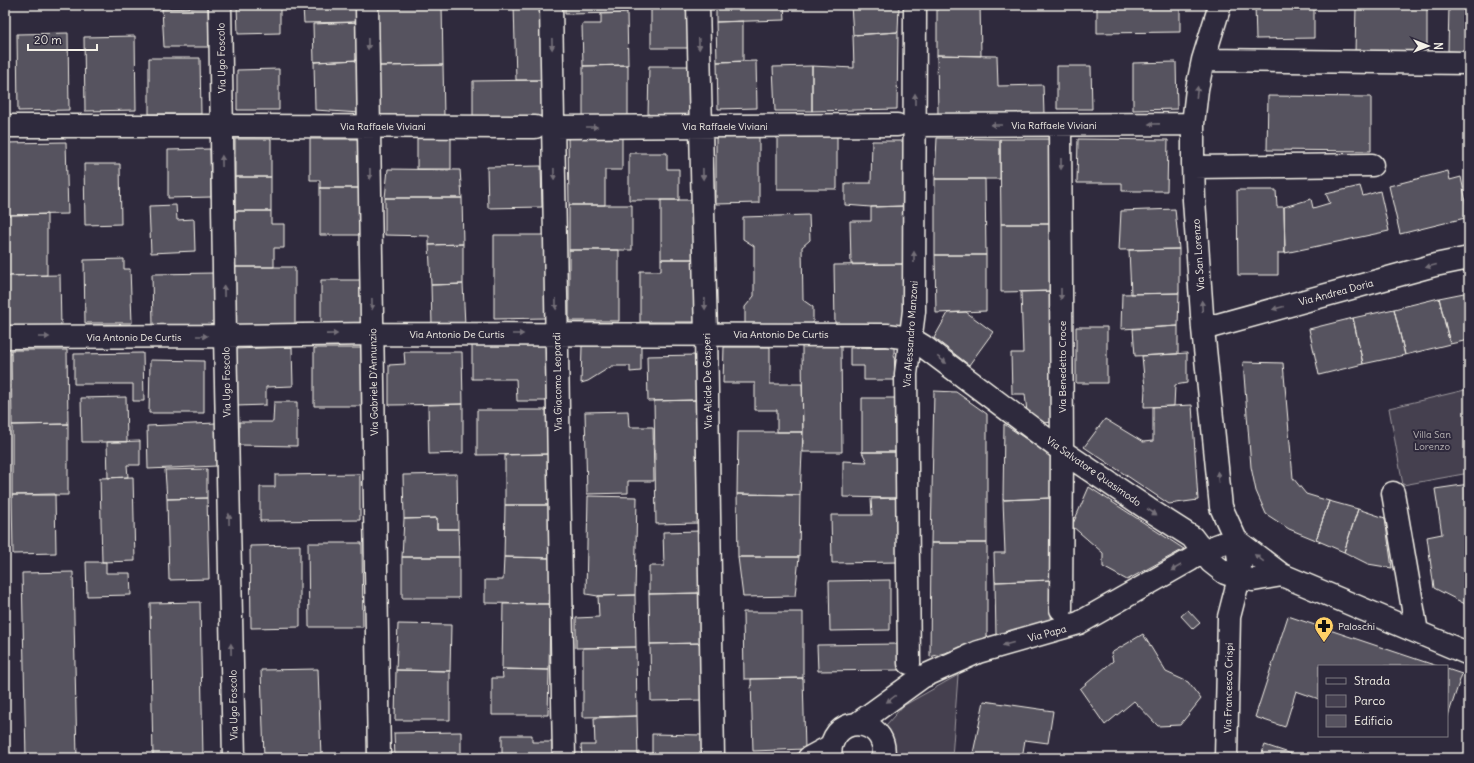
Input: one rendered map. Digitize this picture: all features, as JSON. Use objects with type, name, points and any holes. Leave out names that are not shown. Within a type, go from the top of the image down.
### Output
[{"type":"street","name":"Via Ugo Foscolo","points":[[220,5],[226,126],[225,336],[234,758]]},
{"type":"street","name":"Via Gabriele D'Annunzio","points":[[368,5],[379,758]]},
{"type":"street","name":"Via Giacomo Leopardi","points":[[551,5],[544,127],[556,334],[564,758]]},
{"type":"street","name":"Via Alcide De Gasperi","points":[[698,5],[702,126],[713,758]]},
{"type":"street","name":"Via Alessandro Manzoni","points":[[909,663],[906,374],[914,311],[906,125],[915,5]]},
{"type":"street","name":"Via San Lorenzo","points":[[1220,5],[1203,60],[1197,89],[1194,124],[1194,200],[1203,329],[1221,507],[1236,540]]},
{"type":"street","points":[[1203,60],[1469,63]]},
{"type":"street","name":"Via Raffaele Viviani","points":[[5,126],[544,127],[1194,124]]},
{"type":"street","name":"Via Benedetto Croce","points":[[1060,125],[1062,449],[1061,609]]},
{"type":"street","points":[[1194,167],[1372,165]]},
{"type":"street","name":"Via Andrea Doria","points":[[1203,329],[1435,265],[1469,258]]},
{"type":"street","name":"Via Antonio De Curtis","points":[[5,337],[372,334],[706,334],[887,335],[910,338]]},
{"type":"street","name":"Via Salvatore Quasimodo","points":[[910,338],[923,346],[1062,449],[1069,456],[1141,505],[1202,550],[1225,574],[1253,580],[1282,575]]},
{"type":"street","points":[[1393,493],[1417,632]]},
{"type":"street","name":"Via San Lorenzo","points":[[1202,550],[1205,537],[1214,530],[1221,507]]},
{"type":"street","points":[[1236,540],[1282,575],[1469,654]]},
{"type":"street","name":"Via Papa","points":[[831,752],[834,738],[840,730],[857,724],[922,677],[978,652],[1079,623],[1178,567],[1202,550],[1224,542],[1236,540]]},
{"type":"street","name":"Via Francesco Crispi","points":[[1226,758],[1230,617],[1239,578],[1239,552],[1236,540]]},
{"type":"street","name":"Via Francesco Crispi","points":[[1202,550],[1230,617]]},
{"type":"street","points":[[857,724],[867,726],[879,735],[883,743],[885,753],[884,758]]},
{"type":"street","points":[[809,758],[831,752]]},
{"type":"green space","name":"Villa San Lorenzo","points":[[1469,389],[1469,473],[1403,485],[1389,408]]},
{"type":"green space","points":[[958,675],[952,758],[891,758],[891,748],[886,725],[903,706]]},
{"type":"building","points":[[155,5],[208,5],[208,7],[155,9]]},
{"type":"building","points":[[237,5],[280,5],[280,33],[238,34]]},
{"type":"building","points":[[303,5],[357,5],[357,6],[303,7]]},
{"type":"building","points":[[377,5],[442,5],[443,65],[378,66]]},
{"type":"building","points":[[514,5],[542,5],[543,80],[516,80]]},
{"type":"building","points":[[565,5],[627,5],[627,13],[565,14]]},
{"type":"building","points":[[651,5],[689,5],[689,48],[651,48]]},
{"type":"building","points":[[716,5],[784,5],[785,20],[716,22]]},
{"type":"building","points":[[851,5],[899,5],[898,32],[853,35]]},
{"type":"building","points":[[937,5],[980,5],[981,56],[937,55]]},
{"type":"building","points":[[1097,5],[1180,5],[1180,32],[1097,33]]},
{"type":"building","points":[[1255,5],[1314,5],[1314,38],[1256,39]]},
{"type":"building","points":[[1356,5],[1427,5],[1427,55],[1355,54]]},
{"type":"building","points":[[1449,5],[1469,5],[1469,52],[1448,51]]},
{"type":"building","points":[[357,6],[357,22],[304,23],[303,7]]},
{"type":"building","points":[[208,7],[209,47],[164,47],[162,9]]},
{"type":"building","points":[[627,13],[628,65],[583,66],[582,24],[601,24],[601,14]]},
{"type":"building","points":[[743,21],[743,61],[717,62],[716,22]]},
{"type":"building","points":[[357,22],[359,60],[314,62],[313,24]]},
{"type":"building","points":[[898,32],[897,109],[812,111],[812,66],[854,68],[853,35]]},
{"type":"building","points":[[68,33],[69,110],[18,111],[17,34]]},
{"type":"building","points":[[135,36],[136,110],[85,111],[84,37]]},
{"type":"building","points":[[937,55],[997,56],[998,86],[1043,85],[1044,114],[938,115]]},
{"type":"building","points":[[149,58],[200,58],[201,114],[149,114]]},
{"type":"building","points":[[359,60],[360,113],[315,110],[314,62]]},
{"type":"building","points":[[756,61],[757,108],[718,109],[717,62]]},
{"type":"building","points":[[1176,62],[1177,109],[1133,110],[1133,63]]},
{"type":"building","points":[[443,65],[444,117],[379,117],[378,66]]},
{"type":"building","points":[[628,65],[628,118],[583,119],[583,66]]},
{"type":"building","points":[[649,66],[692,66],[692,116],[648,116]]},
{"type":"building","points":[[812,66],[812,111],[775,111],[773,67]]},
{"type":"building","points":[[1057,66],[1091,66],[1092,109],[1057,109]]},
{"type":"building","points":[[279,69],[279,110],[237,110],[237,70]]},
{"type":"building","points":[[543,80],[544,117],[473,117],[473,81]]},
{"type":"building","points":[[1268,96],[1371,97],[1371,151],[1267,150]]},
{"type":"building","points":[[716,136],[759,136],[759,203],[716,204]]},
{"type":"building","points":[[837,136],[837,189],[777,189],[777,137]]},
{"type":"building","points":[[417,137],[451,137],[451,169],[417,169]]},
{"type":"building","points":[[568,138],[622,138],[622,170],[605,170],[605,205],[569,205]]},
{"type":"building","points":[[937,138],[1000,139],[1000,179],[935,179]]},
{"type":"building","points":[[235,139],[271,139],[271,177],[235,177]]},
{"type":"building","points":[[310,139],[361,139],[361,188],[320,188],[320,180],[310,180]]},
{"type":"building","points":[[1000,139],[1052,139],[1053,224],[1001,224]]},
{"type":"building","points":[[1078,139],[1168,140],[1167,191],[1122,191],[1122,183],[1077,183]]},
{"type":"building","points":[[872,141],[905,141],[904,206],[871,207],[845,205],[845,183],[871,183]]},
{"type":"building","points":[[66,142],[68,214],[5,215],[5,143]]},
{"type":"building","points":[[210,149],[211,197],[168,198],[168,150]]},
{"type":"building","points":[[629,153],[667,153],[667,169],[679,169],[679,200],[629,200]]},
{"type":"building","points":[[84,164],[120,164],[121,224],[85,225]]},
{"type":"building","points":[[541,166],[542,207],[488,208],[487,167]]},
{"type":"building","points":[[388,169],[460,170],[462,198],[385,198]]},
{"type":"building","points":[[1448,171],[1450,180],[1461,177],[1469,217],[1400,234],[1389,186]]},
{"type":"building","points":[[235,177],[271,177],[271,211],[235,211]]},
{"type":"building","points":[[935,179],[985,179],[986,255],[935,255]]},
{"type":"building","points":[[1360,186],[1363,196],[1380,191],[1389,231],[1285,253],[1284,207],[1311,199],[1313,208],[1330,203],[1326,194]]},
{"type":"building","points":[[320,188],[361,188],[361,235],[320,235]]},
{"type":"building","points":[[1237,190],[1276,190],[1277,207],[1284,207],[1285,253],[1278,253],[1278,275],[1238,275]]},
{"type":"building","points":[[385,198],[462,198],[463,244],[429,245],[429,236],[385,235]]},
{"type":"building","points":[[661,200],[695,200],[695,259],[661,259]]},
{"type":"building","points":[[176,205],[177,220],[194,219],[195,251],[151,253],[149,206]]},
{"type":"building","points":[[569,205],[632,205],[632,250],[569,250]]},
{"type":"building","points":[[904,206],[904,264],[851,264],[850,221],[871,221],[871,207]]},
{"type":"building","points":[[1175,209],[1179,249],[1119,250],[1121,211]]},
{"type":"building","points":[[235,211],[271,211],[271,224],[284,224],[284,248],[274,248],[274,267],[235,267]]},
{"type":"building","points":[[47,214],[47,275],[5,276],[5,215]]},
{"type":"building","points":[[809,215],[810,240],[802,247],[803,300],[813,307],[813,324],[745,325],[745,307],[754,296],[754,246],[743,239],[743,217]]},
{"type":"building","points":[[1001,224],[1053,224],[1053,291],[1001,292]]},
{"type":"building","points":[[494,235],[544,235],[545,318],[494,319]]},
{"type":"building","points":[[463,244],[463,284],[431,285],[429,245]]},
{"type":"building","points":[[1179,249],[1179,293],[1131,294],[1129,250]]},
{"type":"building","points":[[569,250],[619,250],[619,321],[569,321]]},
{"type":"building","points":[[935,255],[986,255],[986,311],[936,313]]},
{"type":"building","points":[[124,259],[124,269],[130,269],[132,323],[85,323],[84,260]]},
{"type":"building","points":[[661,259],[695,259],[695,322],[640,322],[640,271],[661,271]]},
{"type":"building","points":[[904,264],[905,325],[835,325],[834,265]]},
{"type":"building","points":[[235,267],[295,267],[295,326],[235,326]]},
{"type":"building","points":[[215,273],[216,327],[153,327],[152,274]]},
{"type":"building","points":[[60,275],[61,329],[5,330],[5,276]]},
{"type":"building","points":[[321,280],[361,280],[361,326],[321,326]]},
{"type":"building","points":[[463,284],[465,325],[432,326],[431,285]]},
{"type":"building","points":[[1053,291],[1053,422],[1043,423],[1027,412],[1025,394],[1012,394],[1011,353],[1023,353],[1021,292]]},
{"type":"building","points":[[1469,292],[1469,340],[1450,344],[1439,298]]},
{"type":"building","points":[[1179,293],[1178,326],[1121,329],[1122,294]]},
{"type":"building","points":[[1439,298],[1450,344],[1405,355],[1394,309]]},
{"type":"building","points":[[1394,309],[1405,355],[1363,364],[1353,318]]},
{"type":"building","points":[[966,312],[993,332],[969,365],[934,338],[948,313]]},
{"type":"building","points":[[1353,318],[1363,364],[1319,375],[1309,329]]},
{"type":"building","points":[[1178,326],[1178,354],[1135,356],[1133,329]]},
{"type":"building","points":[[1076,327],[1107,327],[1107,383],[1076,383]]},
{"type":"building","points":[[548,344],[549,401],[517,401],[516,379],[472,379],[472,345]]},
{"type":"building","points":[[641,345],[641,371],[630,372],[630,366],[612,366],[588,381],[581,383],[582,346]]},
{"type":"building","points":[[802,346],[841,346],[842,452],[803,452]]},
{"type":"building","points":[[292,347],[293,386],[266,387],[266,405],[236,406],[234,349]]},
{"type":"building","points":[[724,347],[770,347],[770,384],[802,384],[803,432],[777,432],[777,410],[755,410],[755,383],[723,383]]},
{"type":"building","points":[[894,347],[895,380],[864,380],[864,366],[850,366],[850,348]]},
{"type":"building","points":[[314,348],[363,348],[363,406],[314,406]]},
{"type":"building","points":[[11,350],[67,350],[68,424],[12,425]]},
{"type":"building","points":[[404,352],[462,352],[463,404],[389,405],[389,365],[405,364]]},
{"type":"building","points":[[143,353],[144,401],[133,401],[133,384],[74,384],[74,354]]},
{"type":"building","points":[[1187,353],[1187,383],[1175,385],[1174,406],[1144,407],[1145,388],[1142,356]]},
{"type":"building","points":[[697,355],[697,400],[648,401],[647,356]]},
{"type":"building","points":[[150,360],[204,361],[204,413],[149,413]]},
{"type":"building","points":[[1243,362],[1283,363],[1293,478],[1306,494],[1329,501],[1316,540],[1289,529],[1266,514],[1256,491],[1251,467]]},
{"type":"building","points":[[934,391],[956,392],[987,414],[987,543],[931,543]]},
{"type":"building","points":[[126,397],[127,442],[82,442],[81,398]]},
{"type":"building","points":[[862,398],[898,398],[897,452],[862,452]]},
{"type":"building","points":[[697,400],[699,523],[656,524],[654,401]]},
{"type":"building","points":[[274,402],[297,402],[297,446],[239,445],[239,422],[273,422]]},
{"type":"building","points":[[463,404],[463,453],[429,454],[428,405]]},
{"type":"building","points":[[1192,405],[1198,500],[1169,504],[1084,447],[1105,419],[1143,442],[1153,441],[1153,407]]},
{"type":"building","points":[[477,410],[548,410],[549,454],[477,455]]},
{"type":"building","points":[[628,411],[629,427],[653,427],[654,481],[628,481],[628,493],[587,494],[585,412]]},
{"type":"building","points":[[216,423],[217,466],[148,469],[147,426]]},
{"type":"building","points":[[68,424],[68,495],[12,495],[12,425]]},
{"type":"building","points":[[1004,424],[1054,458],[1050,498],[1003,500]]},
{"type":"building","points":[[738,432],[803,432],[800,495],[737,494]]},
{"type":"building","points":[[140,441],[140,465],[127,465],[128,477],[108,478],[107,442]]},
{"type":"building","points":[[862,452],[897,452],[896,498],[843,497],[843,461],[867,462]]},
{"type":"building","points":[[549,454],[549,505],[505,505],[505,455]]},
{"type":"building","points":[[207,469],[207,498],[167,499],[165,470]]},
{"type":"building","points":[[360,474],[360,520],[260,521],[260,487],[275,487],[275,475]]},
{"type":"building","points":[[457,474],[458,529],[437,529],[437,518],[404,519],[403,475]]},
{"type":"building","points":[[133,477],[135,561],[102,562],[100,478]]},
{"type":"building","points":[[1469,484],[1469,606],[1434,588],[1427,537],[1442,534],[1435,489]]},
{"type":"building","points":[[1089,487],[1184,549],[1127,580],[1103,567],[1103,553],[1072,526]]},
{"type":"building","points":[[55,494],[56,553],[13,554],[12,495]]},
{"type":"building","points":[[737,494],[800,495],[799,557],[738,557]]},
{"type":"building","points":[[588,496],[637,497],[635,595],[598,596],[586,594]]},
{"type":"building","points":[[207,498],[209,579],[169,580],[167,499]]},
{"type":"building","points":[[896,498],[898,562],[832,563],[831,515],[872,515],[871,499]]},
{"type":"building","points":[[1050,498],[1053,580],[995,582],[994,553],[1005,553],[1003,500]]},
{"type":"building","points":[[1329,501],[1358,509],[1344,552],[1316,540]]},
{"type":"building","points":[[505,505],[549,505],[550,558],[504,557]]},
{"type":"building","points":[[1358,509],[1385,518],[1392,568],[1368,564],[1344,552]]},
{"type":"building","points":[[437,518],[437,529],[458,529],[459,557],[402,557],[404,519]]},
{"type":"building","points":[[700,531],[701,593],[649,594],[649,566],[664,566],[663,532]]},
{"type":"building","points":[[308,543],[362,543],[363,627],[309,627]]},
{"type":"building","points":[[931,543],[987,543],[987,641],[930,657]]},
{"type":"building","points":[[300,545],[300,627],[251,628],[250,546]]},
{"type":"building","points":[[402,557],[459,557],[459,598],[402,598]]},
{"type":"building","points":[[504,557],[550,558],[550,604],[485,603],[485,580],[503,580]]},
{"type":"building","points":[[738,557],[799,557],[795,596],[743,597]]},
{"type":"building","points":[[86,562],[106,562],[106,573],[130,573],[131,595],[87,596]]},
{"type":"building","points":[[73,572],[77,758],[26,758],[22,573]]},
{"type":"building","points":[[890,580],[890,630],[830,631],[829,581]]},
{"type":"building","points":[[1053,580],[1051,621],[996,637],[995,582]]},
{"type":"building","points":[[701,593],[702,643],[650,644],[649,594]]},
{"type":"building","points":[[635,595],[636,647],[576,648],[576,618],[599,617],[598,596]]},
{"type":"building","points":[[200,602],[203,758],[153,758],[150,603]]},
{"type":"building","points":[[503,604],[550,604],[549,670],[502,669]]},
{"type":"building","points":[[1188,610],[1200,623],[1193,629],[1181,616]]},
{"type":"building","points":[[743,612],[803,612],[803,678],[744,679]]},
{"type":"building","points":[[1288,616],[1434,665],[1318,665],[1318,699],[1296,691],[1285,727],[1255,717]]},
{"type":"building","points":[[398,624],[451,625],[450,671],[396,670]]},
{"type":"building","points":[[1143,634],[1166,672],[1188,682],[1201,699],[1180,725],[1158,726],[1134,701],[1105,725],[1080,689],[1113,661],[1111,653]]},
{"type":"building","points":[[702,643],[703,700],[651,701],[650,644]]},
{"type":"building","points":[[898,644],[898,670],[818,671],[817,645]]},
{"type":"building","points":[[636,647],[637,716],[583,717],[583,648]]},
{"type":"building","points":[[318,669],[321,758],[264,758],[261,670]]},
{"type":"building","points":[[502,669],[549,670],[548,715],[492,715],[492,678],[503,678]]},
{"type":"building","points":[[1448,669],[1462,674],[1448,716]]},
{"type":"building","points":[[396,670],[450,671],[450,720],[395,720]]},
{"type":"building","points":[[803,678],[805,749],[753,751],[751,679]]},
{"type":"building","points":[[984,701],[1053,711],[1048,743],[1025,740],[1022,758],[972,758]]},
{"type":"building","points":[[637,716],[638,758],[582,758],[581,745],[595,745],[594,718]]},
{"type":"building","points":[[461,732],[461,758],[395,758],[394,733]]},
{"type":"building","points":[[652,734],[702,735],[702,758],[652,758]]},
{"type":"building","points":[[502,735],[532,735],[532,742],[552,742],[552,758],[502,758]]},
{"type":"building","points":[[1265,745],[1304,758],[1260,758]]},
{"type":"place","name":"Paloschi","points":[[1324,643]]}]
